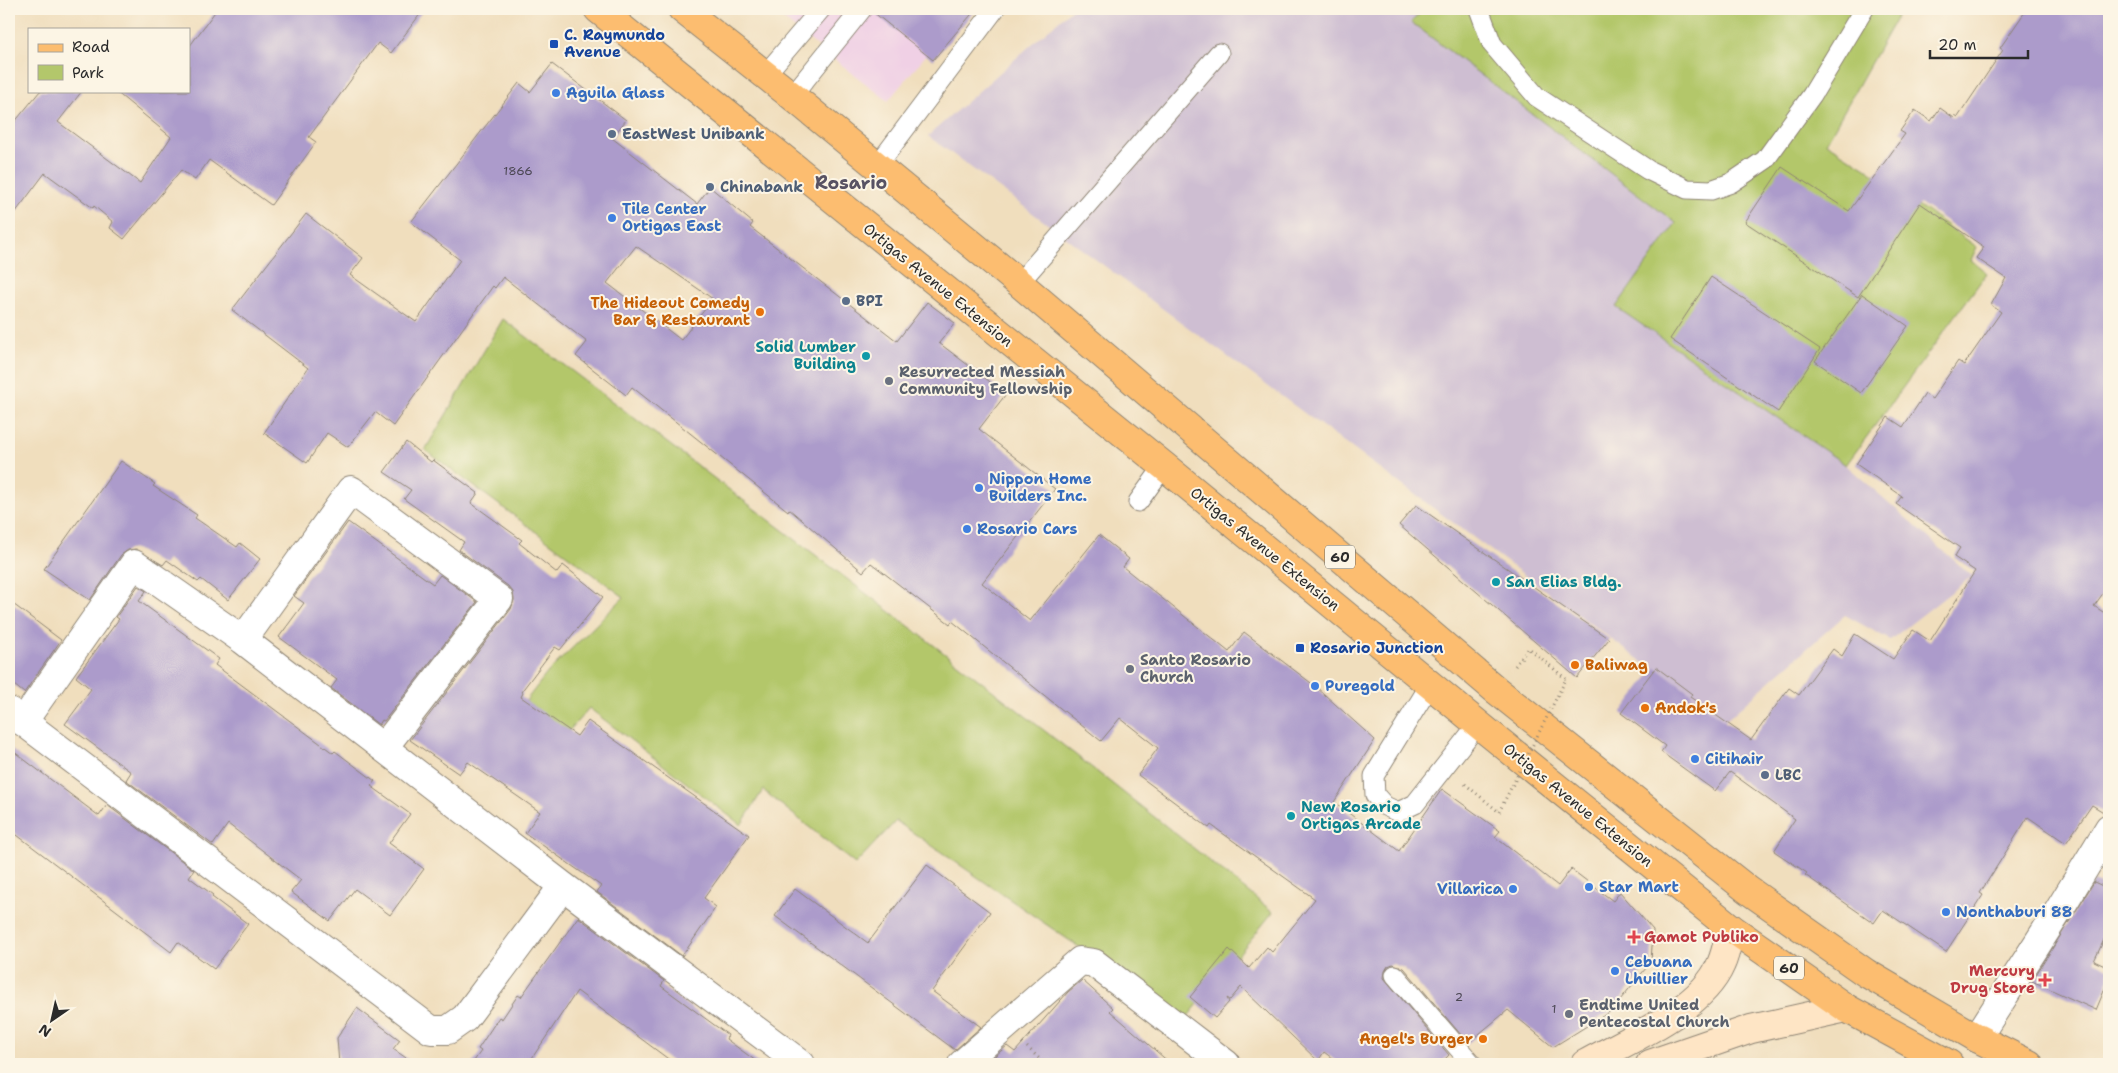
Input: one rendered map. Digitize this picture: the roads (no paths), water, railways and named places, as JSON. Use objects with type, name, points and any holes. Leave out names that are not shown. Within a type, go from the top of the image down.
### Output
[{"type":"main road","name":"Ortigas Avenue Extension","points":[[598,9],[1164,466],[1430,685],[1731,928],[1846,1008],[1949,1064]]},
{"type":"main road","name":"60","points":[[691,12],[1019,284],[1496,690],[1748,890],[1866,973],[1977,1038],[2029,1064]]},
{"type":"main road","points":[[1585,1064],[1675,1015],[1699,996],[1721,965],[1731,928]]},
{"type":"main road","points":[[1650,1064],[1751,1029],[1846,1008]]},
{"type":"street","points":[[243,640],[351,490],[500,599],[384,747]]},
{"type":"street","points":[[563,886],[465,1018],[448,1030],[431,1030],[16,716],[134,564],[243,640],[563,886],[801,1064]]},
{"type":"street","points":[[1977,1038],[2060,910],[2109,828]]},
{"type":"street","points":[[962,1064],[1080,961],[1094,963],[1226,1064]]},
{"type":"lane","points":[[765,75],[821,9]]},
{"type":"lane","points":[[792,96],[862,9]]},
{"type":"lane","points":[[877,166],[995,9]]},
{"type":"lane","points":[[1479,9],[1492,44],[1537,97],[1648,170],[1687,189],[1711,190],[1731,183],[1765,160],[1812,95],[1864,9]]},
{"type":"lane","points":[[1019,284],[1219,53]]},
{"type":"lane","points":[[1138,502],[1164,466]]},
{"type":"lane","points":[[1430,685],[1374,776],[1375,795],[1385,806],[1398,812],[1415,804],[1478,724]]},
{"type":"lane","points":[[1395,976],[1472,1064]]},
{"type":"place","name":"C. Raymundo Avenue","points":[[554,44]]},
{"type":"place","name":"Aguila Glass","points":[[556,93]]},
{"type":"place","name":"EastWest Unibank","points":[[612,134]]},
{"type":"place","name":"Chinabank","points":[[710,187]]},
{"type":"place","name":"Tile Center Ortigas East","points":[[612,218]]},
{"type":"place","name":"BPI","points":[[846,301]]},
{"type":"place","name":"The Hideout Comedy Bar & Restaurant","points":[[760,312]]},
{"type":"place","name":"Solid Lumber Building","points":[[866,356]]},
{"type":"place","name":"Resurrected Messiah Community Fellowship","points":[[889,381]]},
{"type":"place","name":"Nippon Home Builders Inc.","points":[[979,488]]},
{"type":"place","name":"Rosario Cars","points":[[967,529]]},
{"type":"place","name":"San Elias Bldg.","points":[[1496,582]]},
{"type":"place","name":"Rosario Junction","points":[[1300,648]]},
{"type":"place","name":"Baliwag","points":[[1575,665]]},
{"type":"place","name":"Santo Rosario Church","points":[[1130,669]]},
{"type":"place","name":"Puregold","points":[[1315,686]]},
{"type":"place","name":"Andok's","points":[[1645,708]]},
{"type":"place","name":"Citihair","points":[[1695,759]]},
{"type":"place","name":"LBC","points":[[1765,775]]},
{"type":"place","name":"New Rosario Ortigas Arcade","points":[[1291,816]]},
{"type":"place","name":"Star Mart","points":[[1589,887]]},
{"type":"place","name":"Villarica","points":[[1513,889]]},
{"type":"place","name":"Nonthaburi 88","points":[[1946,912]]},
{"type":"place","name":"Gamot Publiko","points":[[1634,937]]},
{"type":"place","name":"Cebuana Lhuillier","points":[[1615,971]]},
{"type":"place","name":"Mercury Drug Store","points":[[2045,980]]},
{"type":"place","name":"Endtime United Pentecostal Church","points":[[1569,1014]]},
{"type":"place","name":"Angel's Burger","points":[[1483,1039]]},
{"type":"district","name":"Rosario","points":[[851,183]]}]
